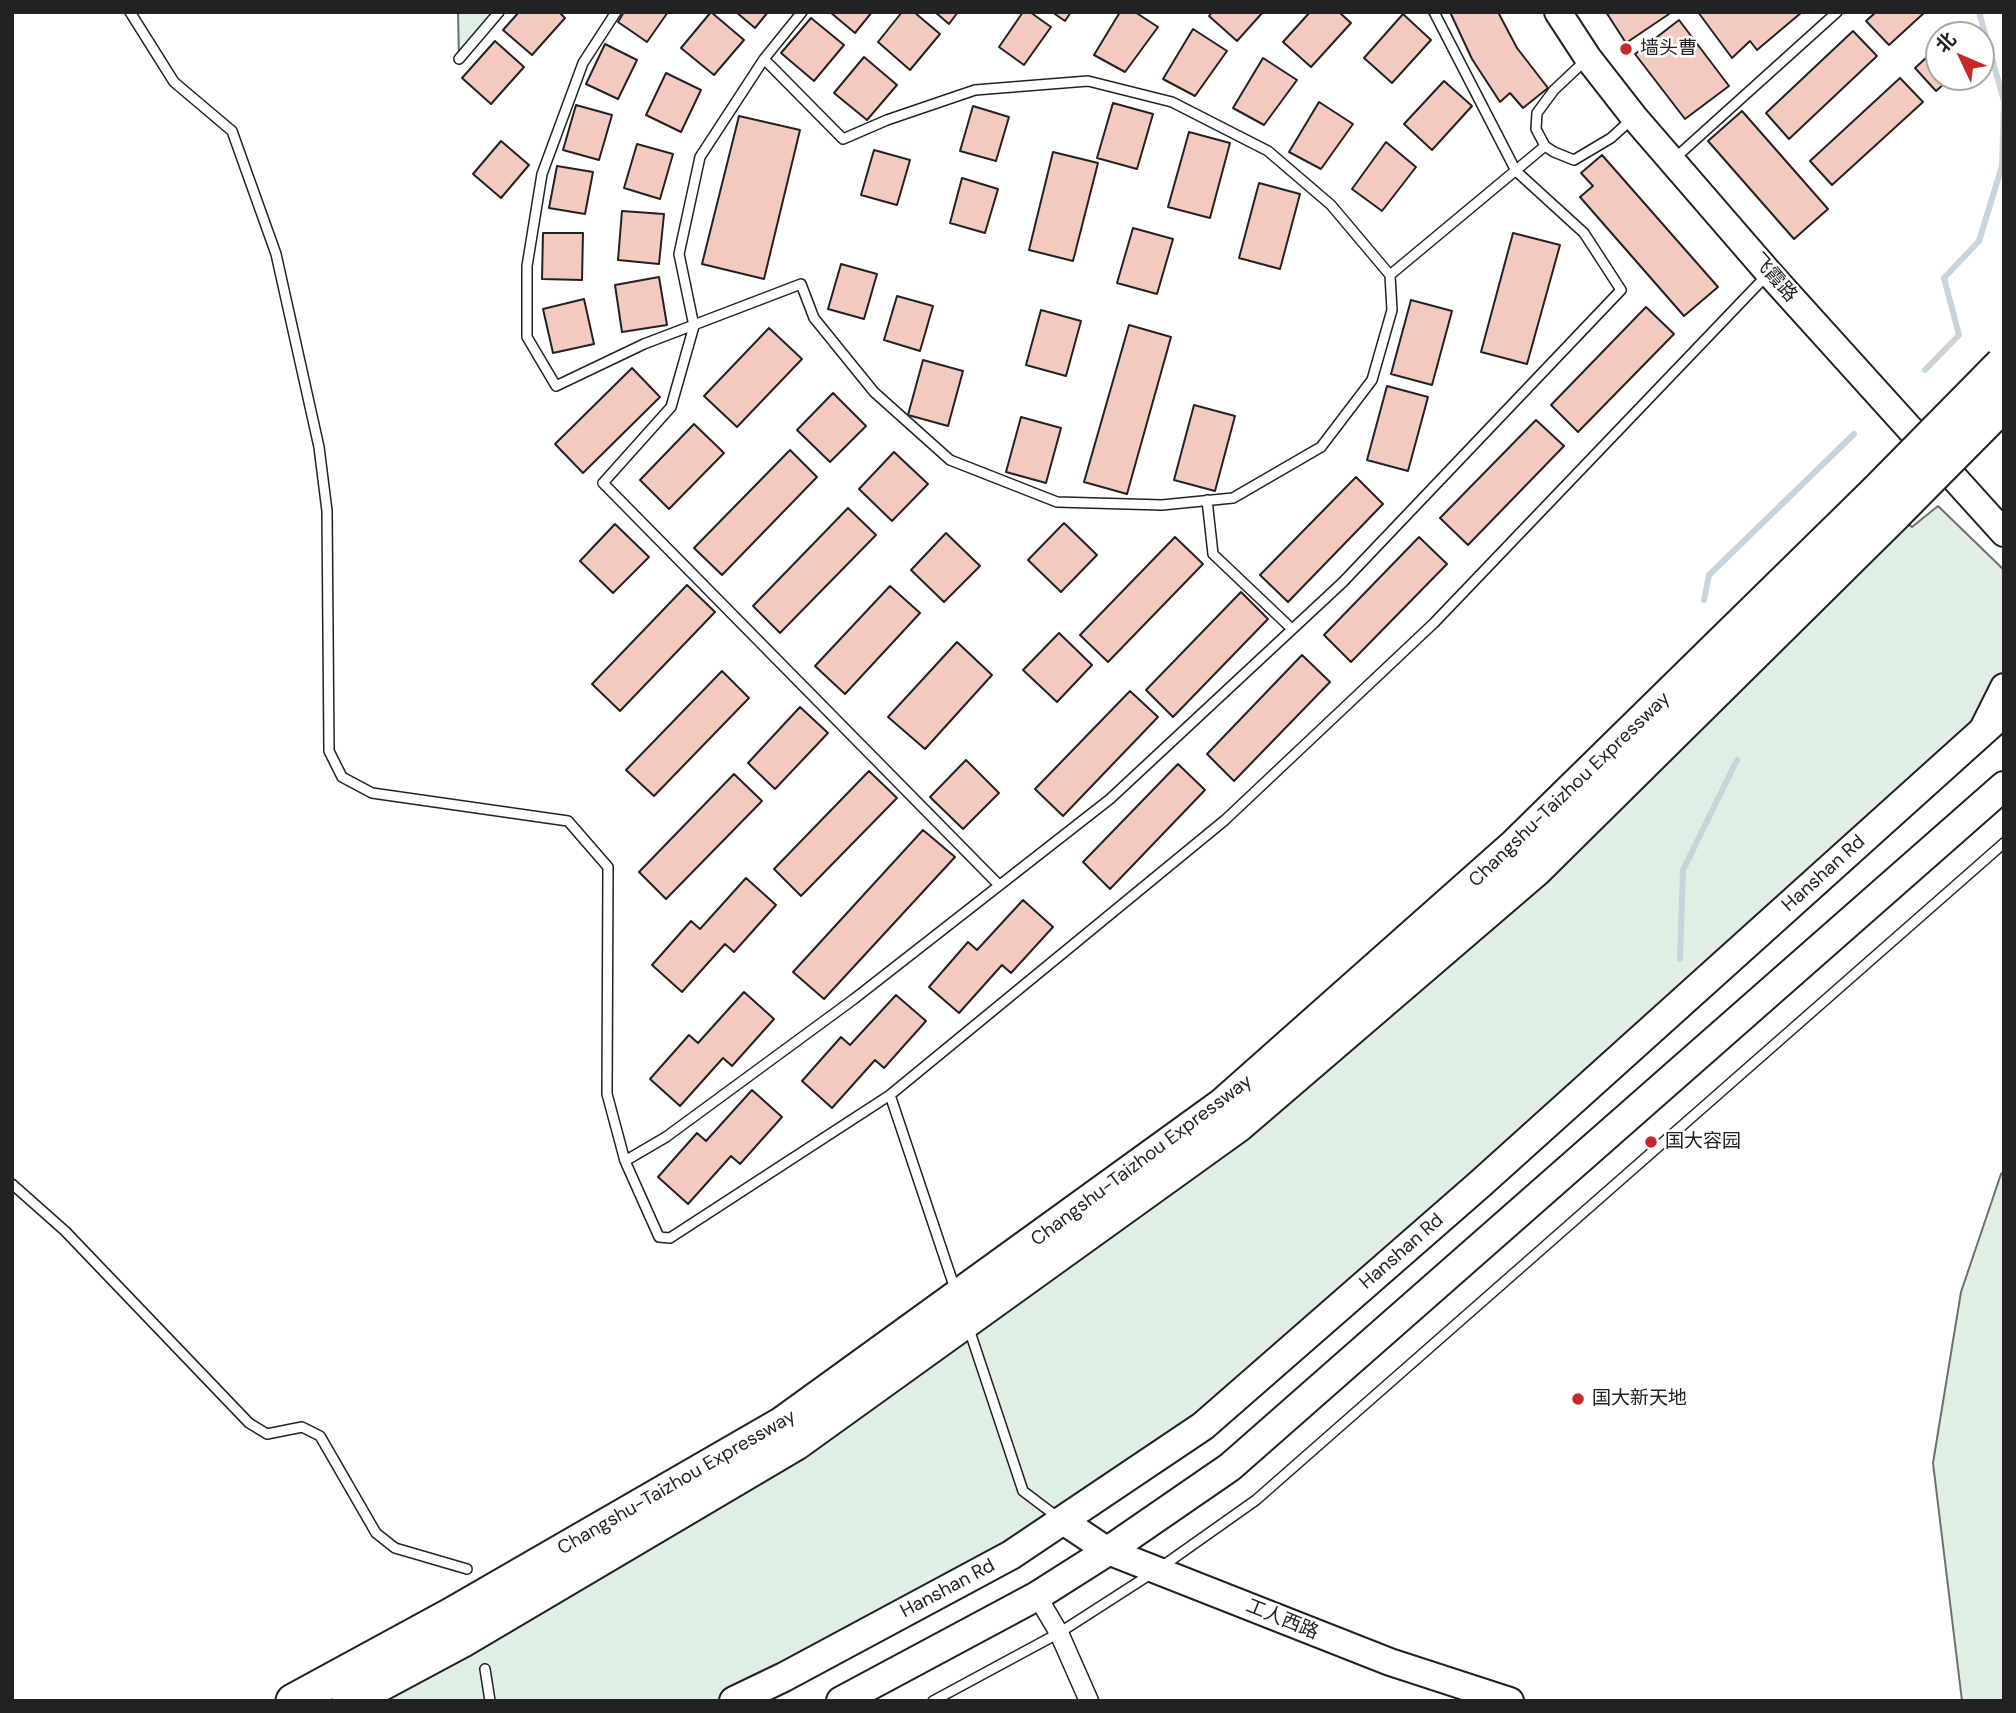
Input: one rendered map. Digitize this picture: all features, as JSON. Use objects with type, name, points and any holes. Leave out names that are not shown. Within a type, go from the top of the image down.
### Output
[{"type":"highway","name":"Changshu-Taizhou Expressway","points":[[349,1701],[461,1641],[796,1443],[1238,1125],[1535,870],[1886,503],[2003,363]]},
{"type":"highway","name":"Changshu-Taizhou Expressway","points":[[293,1701],[451,1615],[782,1424],[1223,1105],[1516,845],[1886,503],[2004,404]]},
{"type":"main road","name":"飞霞路","points":[[1558,12],[1588,58],[1634,117],[1769,273],[1994,514],[2004,533]]},
{"type":"main road","points":[[1994,514],[2004,552]]},
{"type":"main road","points":[[1982,731],[2004,687]]},
{"type":"main road","name":"Hanshan Rd","points":[[734,1701],[1011,1555],[1203,1426],[1490,1175],[2004,712]]},
{"type":"main road","points":[[841,1701],[1037,1596],[1108,1551],[1230,1466],[2004,786]]},
{"type":"main road","name":"工人西路","points":[[1063,1521],[1108,1551],[1390,1662],[1510,1701]]},
{"type":"street","points":[[1037,1596],[1059,1633],[1089,1701]]},
{"type":"lane","points":[[130,12],[174,82],[232,131],[276,254],[319,447],[327,512],[329,751],[342,777],[372,793],[568,821],[608,867],[607,1094],[625,1161],[659,1237],[670,1238],[890,1095],[1225,820],[1434,623],[1769,273]]},
{"type":"lane","points":[[459,59],[499,12]]},
{"type":"lane","points":[[616,12],[583,63],[542,174],[527,266],[527,337],[556,386],[644,344],[801,284],[814,318],[874,392],[950,460],[1057,502],[1162,505],[1233,498],[1321,447],[1372,380],[1392,310],[1390,275],[1331,205],[1268,151],[1172,102],[1088,81],[975,90],[887,120],[842,139],[764,59]]},
{"type":"lane","points":[[802,12],[764,59],[700,157],[679,254],[694,326],[671,407],[603,482],[999,885]]},
{"type":"lane","points":[[625,1161],[666,1137],[810,1031],[1110,799],[1343,582],[1621,290],[1584,233],[1516,171],[1434,12]]},
{"type":"lane","points":[[1672,160],[1837,12]]},
{"type":"lane","points":[[1588,58],[1554,90],[1537,113],[1536,129],[1545,146],[1574,160],[1611,138],[1634,117]]},
{"type":"lane","points":[[1390,275],[1545,146]]},
{"type":"lane","points":[[1207,500],[1213,554],[1292,629]]},
{"type":"lane","points":[[933,1701],[1059,1633],[1157,1570],[1256,1500],[2004,843]]},
{"type":"lane","points":[[890,1095],[1023,1491],[1063,1521]]},
{"type":"lane","points":[[12,1184],[65,1231],[249,1423],[267,1434],[302,1427],[320,1436],[376,1533],[395,1548],[467,1569]]},
{"type":"lane","points":[[485,1669],[490,1701]]},
{"type":"green space","points":[[458,12],[499,12],[459,59]]},
{"type":"green space","points":[[1938,506],[2004,570],[2004,687],[1982,731],[1480,1184],[1063,1521],[734,1701],[349,1701],[1238,1125],[1896,513],[1912,527]]},
{"type":"green space","points":[[2004,1172],[2004,1701],[1962,1701],[1933,1463],[1961,1292],[2001,1174]]},
{"type":"building","points":[[519,12],[559,12],[565,18],[532,55],[503,30]]},
{"type":"building","points":[[624,12],[668,12],[647,42],[618,22]]},
{"type":"building","points":[[711,12],[744,40],[714,75],[681,48]]},
{"type":"building","points":[[736,12],[768,12],[755,28]]},
{"type":"building","points":[[830,12],[872,12],[855,33]]},
{"type":"building","points":[[902,12],[914,12],[940,34],[910,70],[878,42]]},
{"type":"building","points":[[935,12],[958,12],[949,24]]},
{"type":"building","points":[[1023,12],[1030,12],[1051,27],[1024,65],[999,47]]},
{"type":"building","points":[[1052,12],[1071,12],[1065,21]]},
{"type":"building","points":[[1120,12],[1135,12],[1158,27],[1125,72],[1094,55]]},
{"type":"building","points":[[1212,12],[1263,12],[1237,41],[1209,16]]},
{"type":"building","points":[[1310,12],[1339,12],[1351,23],[1311,67],[1283,42]]},
{"type":"building","points":[[1450,12],[1498,12],[1517,48],[1548,88],[1523,108],[1510,93],[1500,102],[1472,59]]},
{"type":"building","points":[[1606,12],[1667,12],[1669,14],[1626,43]]},
{"type":"building","points":[[1698,12],[1802,12],[1757,50],[1750,41],[1732,58]]},
{"type":"building","points":[[1876,12],[1925,12],[1889,45],[1866,21]]},
{"type":"building","points":[[1403,14],[1431,40],[1392,83],[1364,58]]},
{"type":"building","points":[[811,18],[844,45],[814,81],[781,53]]},
{"type":"building","points":[[1679,20],[1729,86],[1685,119],[1635,54]]},
{"type":"building","points":[[1193,29],[1227,51],[1195,96],[1163,79]]},
{"type":"building","points":[[1853,31],[1877,56],[1789,139],[1766,113]]},
{"type":"building","points":[[495,41],[524,67],[491,104],[462,78]]},
{"type":"building","points":[[605,44],[637,60],[618,99],[586,84]]},
{"type":"building","points":[[864,57],[897,85],[867,120],[834,93]]},
{"type":"building","points":[[1263,58],[1297,80],[1264,125],[1233,108]]},
{"type":"building","points":[[1925,59],[1925,79],[1915,68]]},
{"type":"building","points":[[666,73],[701,90],[681,132],[646,115]]},
{"type":"building","points":[[1900,78],[1923,102],[1832,185],[1810,161]]},
{"type":"building","points":[[1444,81],[1472,106],[1432,150],[1404,124]]},
{"type":"building","points":[[1319,102],[1353,124],[1321,169],[1289,152]]},
{"type":"building","points":[[1113,103],[1153,114],[1137,169],[1097,158]]},
{"type":"building","points":[[576,105],[612,115],[599,160],[563,150]]},
{"type":"building","points":[[973,106],[1009,117],[996,161],[960,151]]},
{"type":"building","points":[[1742,111],[1828,209],[1794,239],[1708,141]]},
{"type":"building","points":[[739,116],[800,130],[764,279],[702,264]]},
{"type":"building","points":[[1189,132],[1230,143],[1210,218],[1168,207]]},
{"type":"building","points":[[501,141],[529,165],[501,198],[473,174]]},
{"type":"building","points":[[1386,142],[1416,167],[1382,211],[1352,189]]},
{"type":"building","points":[[637,144],[673,154],[660,199],[624,188]]},
{"type":"building","points":[[874,150],[910,160],[897,205],[861,195]]},
{"type":"building","points":[[1053,152],[1098,163],[1073,261],[1029,250]]},
{"type":"building","points":[[1602,155],[1718,287],[1684,316],[1580,197],[1593,186],[1581,173]]},
{"type":"building","points":[[557,166],[593,172],[585,214],[549,208]]},
{"type":"building","points":[[962,178],[998,189],[985,233],[950,223]]},
{"type":"building","points":[[1259,183],[1300,194],[1280,269],[1239,258]]},
{"type":"building","points":[[622,211],[664,214],[659,264],[618,260]]},
{"type":"building","points":[[1133,228],[1173,239],[1157,294],[1117,283]]},
{"type":"building","points":[[543,233],[583,233],[582,280],[542,279]]},
{"type":"building","points":[[1513,233],[1560,245],[1527,364],[1481,352]]},
{"type":"building","points":[[841,264],[877,274],[864,319],[828,309]]},
{"type":"building","points":[[659,277],[667,325],[622,332],[615,285]]},
{"type":"building","points":[[897,296],[933,306],[920,351],[884,340]]},
{"type":"building","points":[[584,299],[594,344],[553,353],[543,309]]},
{"type":"building","points":[[1411,300],[1452,311],[1432,385],[1391,374]]},
{"type":"building","points":[[1646,307],[1674,334],[1578,432],[1551,405]]},
{"type":"building","points":[[1041,310],[1081,321],[1066,376],[1026,365]]},
{"type":"building","points":[[1129,325],[1171,337],[1127,494],[1084,482]]},
{"type":"building","points":[[769,328],[802,359],[737,427],[704,396]]},
{"type":"building","points":[[923,360],[963,371],[948,426],[908,415]]},
{"type":"building","points":[[632,368],[660,397],[583,473],[555,444]]},
{"type":"building","points":[[1387,386],[1428,397],[1408,471],[1367,460]]},
{"type":"building","points":[[833,393],[866,426],[830,462],[797,430]]},
{"type":"building","points":[[1194,405],[1235,416],[1215,491],[1174,480]]},
{"type":"building","points":[[1021,417],[1061,428],[1046,483],[1006,472]]},
{"type":"building","points":[[1536,420],[1564,446],[1468,545],[1440,518]]},
{"type":"building","points":[[694,424],[724,453],[669,509],[640,480]]},
{"type":"building","points":[[790,450],[817,477],[722,575],[694,548]]},
{"type":"building","points":[[894,452],[928,484],[892,521],[859,489]]},
{"type":"building","points":[[1356,477],[1383,504],[1288,602],[1260,575]]},
{"type":"building","points":[[848,508],[876,535],[780,633],[753,606]]},
{"type":"building","points":[[1064,523],[1097,555],[1061,592],[1028,560]]},
{"type":"building","points":[[615,524],[649,557],[613,593],[580,561]]},
{"type":"building","points":[[946,533],[980,566],[944,602],[911,570]]},
{"type":"building","points":[[1175,537],[1203,564],[1108,662],[1080,635]]},
{"type":"building","points":[[1419,537],[1447,564],[1351,662],[1324,635]]},
{"type":"building","points":[[687,585],[715,612],[620,711],[592,684]]},
{"type":"building","points":[[890,586],[920,613],[845,694],[815,666]]},
{"type":"building","points":[[1241,592],[1268,619],[1173,717],[1146,690]]},
{"type":"building","points":[[1059,633],[1092,665],[1057,702],[1023,670]]},
{"type":"building","points":[[957,642],[992,675],[925,749],[888,717]]},
{"type":"building","points":[[1302,655],[1330,682],[1234,781],[1207,754]]},
{"type":"building","points":[[722,671],[749,698],[654,796],[626,770]]},
{"type":"building","points":[[1130,691],[1158,717],[1063,816],[1035,789]]},
{"type":"building","points":[[800,707],[828,733],[775,789],[748,763]]},
{"type":"building","points":[[966,760],[999,793],[963,829],[930,797]]},
{"type":"building","points":[[1178,764],[1205,790],[1110,889],[1083,862]]},
{"type":"building","points":[[869,771],[897,798],[801,896],[774,869]]},
{"type":"building","points":[[734,774],[762,801],[666,899],[639,872]]},
{"type":"building","points":[[923,830],[955,857],[824,999],[793,972]]},
{"type":"building","points":[[746,878],[776,905],[734,952],[725,944],[682,992],[652,965],[691,921],[700,929]]},
{"type":"building","points":[[1023,900],[1053,927],[1011,973],[1002,965],[959,1013],[929,987],[968,942],[977,950]]},
{"type":"building","points":[[744,992],[774,1019],[732,1066],[723,1058],[680,1106],[650,1079],[689,1035],[698,1043]]},
{"type":"building","points":[[896,995],[926,1021],[884,1068],[875,1060],[832,1108],[802,1081],[841,1037],[850,1045]]},
{"type":"building","points":[[752,1090],[782,1117],[740,1164],[731,1156],[688,1204],[658,1177],[697,1133],[706,1141]]},
{"type":"waterway","points":[[1979,12],[2004,101]]},
{"type":"waterway","points":[[1925,370],[1959,335],[1944,278],[1979,241],[2002,166],[2004,102]]},
{"type":"waterway","points":[[1704,600],[1709,575],[1854,434]]},
{"type":"waterway","points":[[1680,959],[1683,870],[1737,760]]},
{"type":"place","name":"墙头曹","points":[[1626,49]]},
{"type":"place","name":"国大容园","points":[[1651,1142]]},
{"type":"place","name":"国大新天地","points":[[1578,1399]]}]
